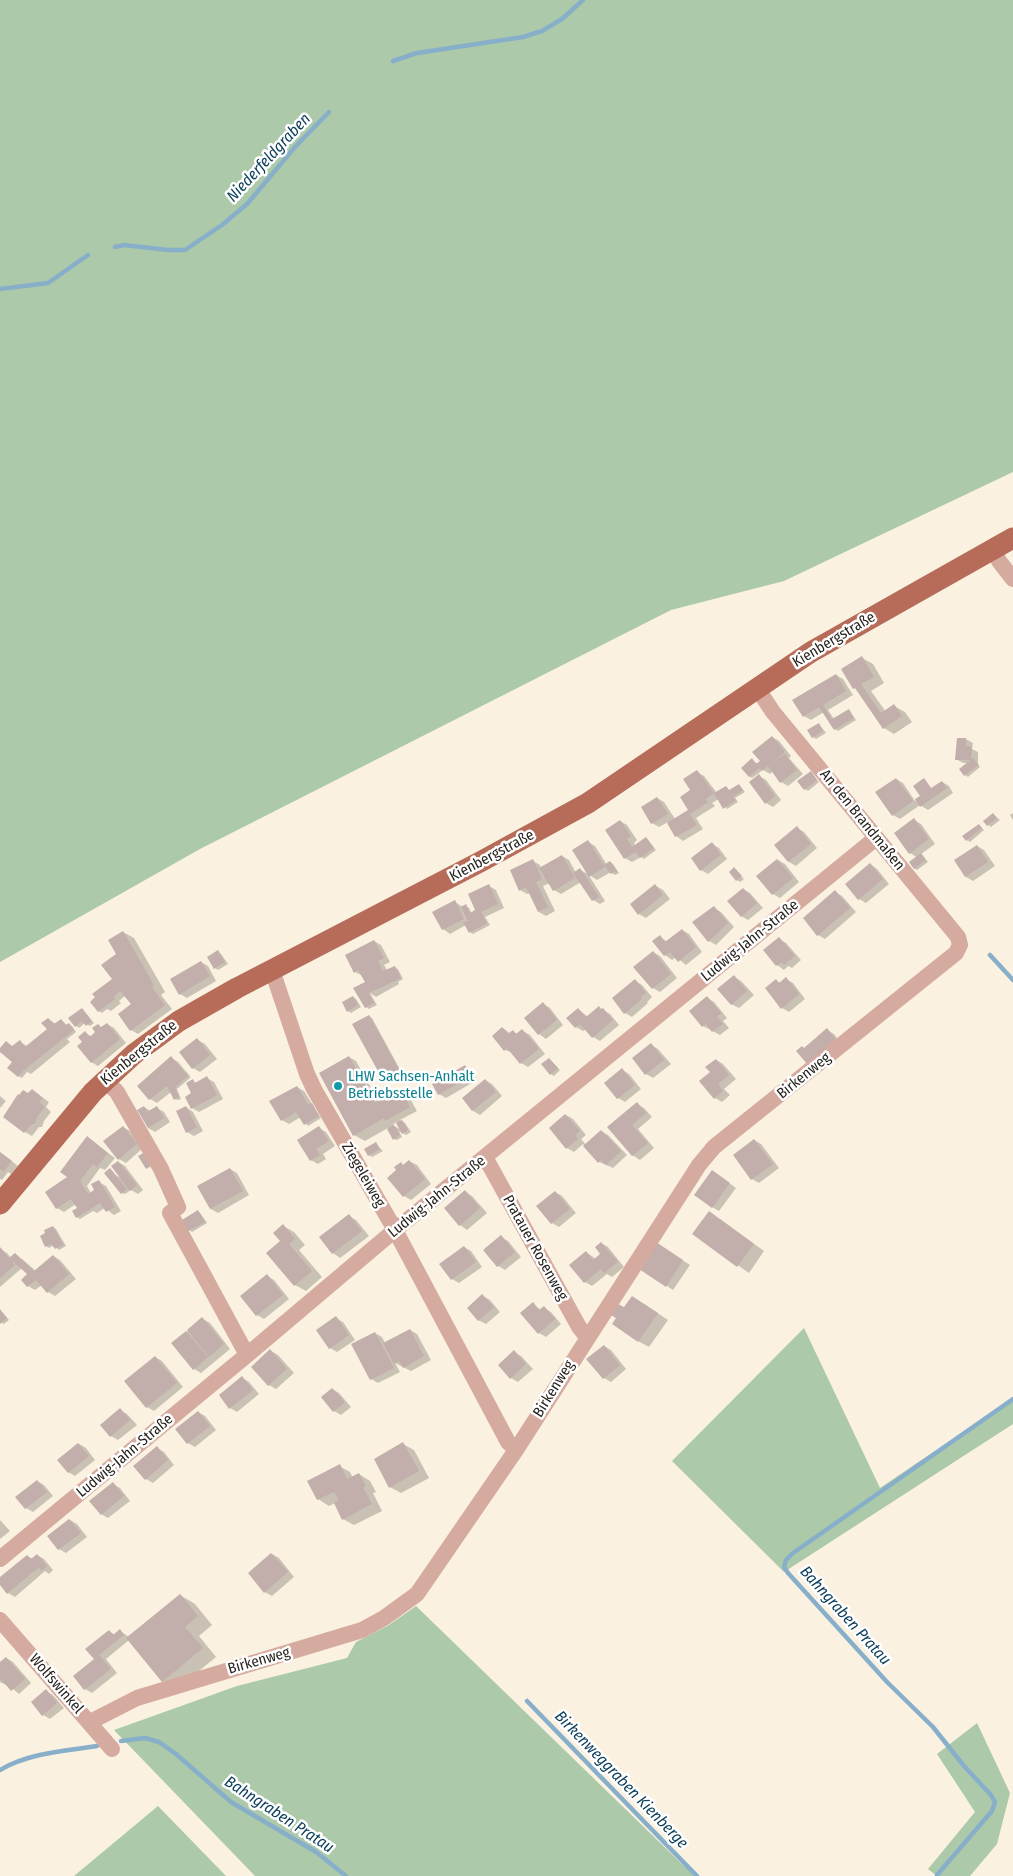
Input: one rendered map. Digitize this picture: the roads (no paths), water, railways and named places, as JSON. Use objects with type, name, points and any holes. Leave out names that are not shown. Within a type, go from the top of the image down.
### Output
[{"type":"main road","name":"Kienbergstraße","points":[[0,1204],[80,1106],[105,1080],[134,1054],[180,1020],[588,804],[836,636],[1013,538]]},
{"type":"street","points":[[993,549],[999,561],[1013,579]]},
{"type":"street","name":"An den Brandmaßen","points":[[757,688],[774,712],[958,937],[960,945],[956,953]]},
{"type":"street","name":"Ludwig-Jahn-Straße","points":[[0,1559],[395,1230],[876,838]]},
{"type":"street","name":"Birkenweg","points":[[90,1722],[137,1698],[362,1630],[384,1618],[417,1594],[516,1450],[699,1165],[714,1148],[956,953]]},
{"type":"street","name":"Ziegeleiweg","points":[[272,970],[307,1074],[314,1089],[395,1230],[508,1442],[516,1450]]},
{"type":"street","points":[[105,1080],[117,1092],[160,1169],[178,1207],[170,1212],[247,1355]]},
{"type":"street","name":"Pratauer Rosenweg","points":[[485,1157],[578,1327],[587,1337]]},
{"type":"street","name":"Wolfswinkel","points":[[0,1620],[112,1749]]},
{"type":"waterway","name":"Niederfeldgraben","points":[[393,61],[417,53],[523,37],[542,31],[562,19],[583,0]]},
{"type":"waterway","name":"Niederfeldgraben","points":[[115,247],[124,245],[185,250],[222,225],[247,204],[295,147],[329,112]]},
{"type":"waterway","name":"Niederfeldgraben","points":[[0,289],[48,283],[88,255]]},
{"type":"waterway","points":[[990,955],[1013,980]]},
{"type":"waterway","name":"Bahngraben Pratau","points":[[937,1875],[992,1811],[995,1802],[933,1727],[887,1682],[784,1567],[786,1560],[793,1553],[1013,1399]]},
{"type":"waterway","name":"Birkenweggraben Kienberge","points":[[527,1701],[697,1876]]},
{"type":"waterway","name":"Bahngraben Pratau","points":[[121,1741],[145,1738],[159,1742],[176,1754],[231,1802],[316,1852],[346,1876]]},
{"type":"waterway","name":"Bahngraben Pratau","points":[[0,1770],[35,1756],[97,1746]]},
{"type":"place","name":"LHW Sachsen-Anhalt Betriebsstelle","points":[[338,1086]]}]
